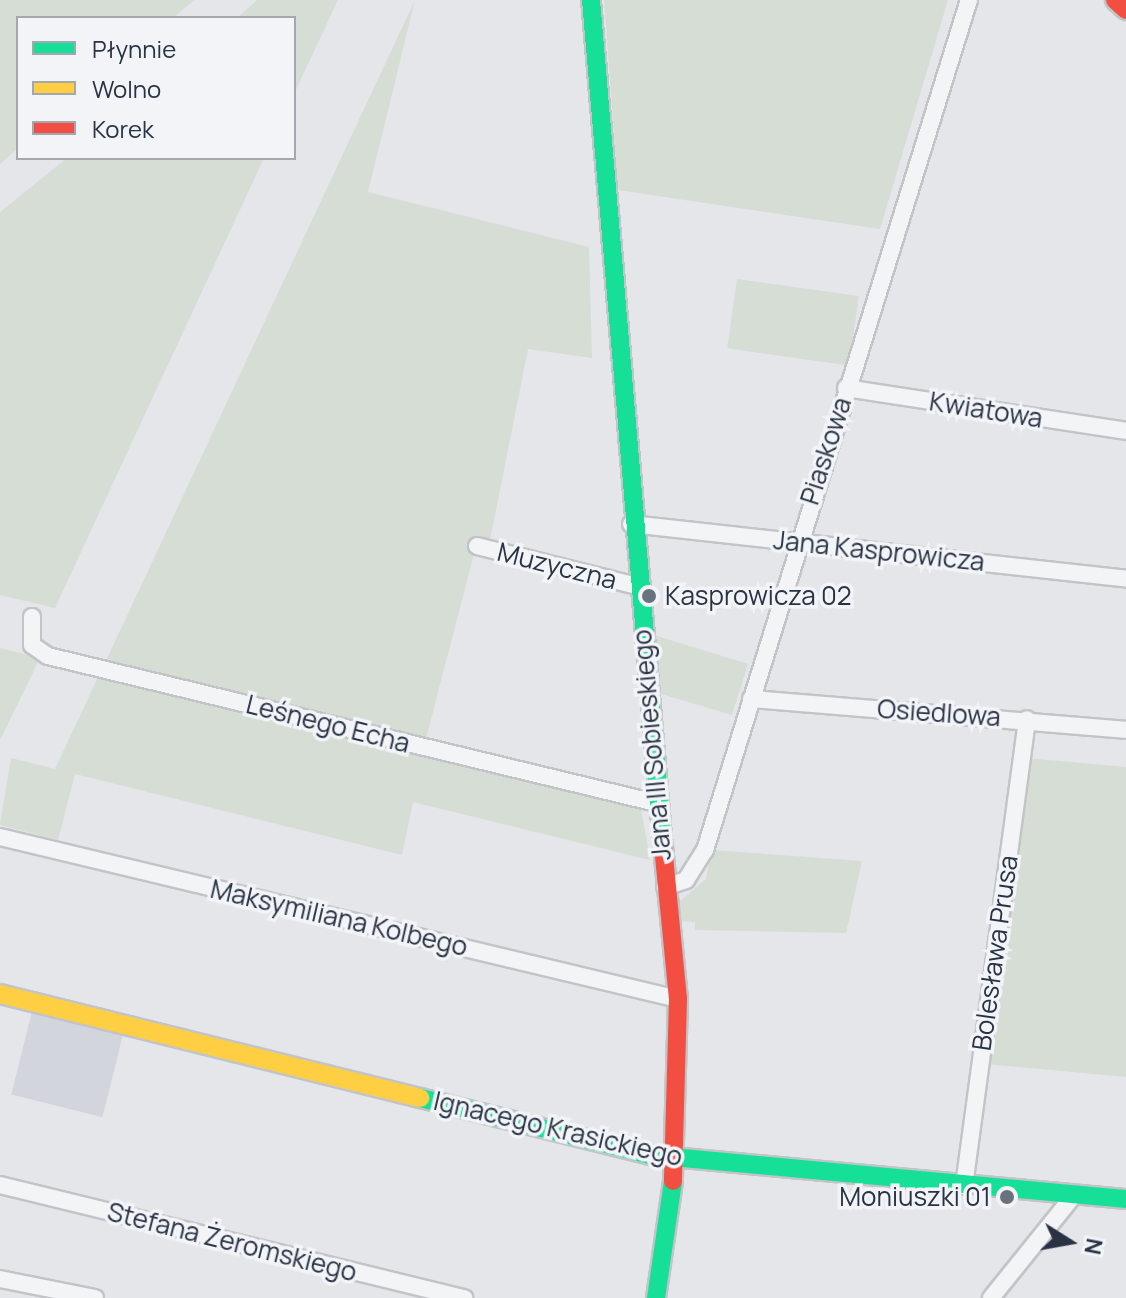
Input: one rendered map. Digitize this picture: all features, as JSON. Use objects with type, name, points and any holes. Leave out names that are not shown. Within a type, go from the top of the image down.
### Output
[{"type":"street","name":"Jana III Sobieskiego","points":[[591,0],[631,524],[656,803],[678,999],[676,1158],[656,1298]]},
{"type":"street","name":"Piaskowa","points":[[665,887],[686,880],[705,850],[796,541],[969,0]]},
{"type":"street","points":[[1115,0],[1126,10]]},
{"type":"street","name":"Kwiatowa","points":[[846,388],[1126,431]]},
{"type":"street","name":"Jana Kasprowicza","points":[[631,524],[1126,579]]},
{"type":"street","name":"Muzyczna","points":[[477,546],[637,586]]},
{"type":"street","name":"Leśnego Echa","points":[[32,617],[32,645],[48,656],[656,803]]},
{"type":"street","name":"Osiedlowa","points":[[751,699],[1027,719],[1126,730]]},
{"type":"street","name":"Bolesława Prusa","points":[[964,1186],[1027,719]]},
{"type":"street","name":"Maksymiliana Kolbego","points":[[0,837],[678,999]]},
{"type":"street","name":"Ignacego Krasickiego","points":[[0,994],[676,1158],[1126,1199]]},
{"type":"street","name":"Stefana Żeromskiego","points":[[0,1185],[464,1298]]},
{"type":"street","points":[[991,1298],[1074,1195]]},
{"type":"street","points":[[0,1279],[95,1298]]},
{"type":"shaded area","points":[[0,0],[194,0],[175,16],[16,16],[16,150],[0,164]]},
{"type":"shaded area","points":[[257,0],[338,0],[296,90],[296,16],[239,16]]},
{"type":"shaded area","points":[[415,0],[368,192],[589,247],[592,358],[528,349],[490,540],[474,554],[425,742],[104,665]]},
{"type":"shaded area","points":[[604,0],[948,0],[880,229],[618,190]]},
{"type":"shaded area","points":[[65,160],[263,160],[55,608],[0,595],[0,212]]},
{"type":"shaded area","points":[[737,279],[859,296],[849,365],[727,348]]},
{"type":"shaded area","points":[[654,635],[748,664],[732,715],[658,693]]},
{"type":"shaded area","points":[[0,648],[40,658],[0,740]]},
{"type":"shaded area","points":[[100,673],[640,803],[650,860],[413,802],[402,855],[75,774],[58,840],[0,825],[11,758],[55,769]]},
{"type":"shaded area","points":[[1026,758],[1126,767],[1126,1077],[986,1064]]},
{"type":"shaded area","points":[[711,850],[862,861],[846,933],[695,930],[695,922],[682,921],[679,902],[706,879]]},
{"type":"shaded area","points":[[32,1011],[123,1034],[102,1117],[11,1094]]},
{"type":"traffic: fast","points":[[591,0],[663,846]]},
{"type":"traffic: fast","points":[[420,1098],[651,1155],[1126,1199]]},
{"type":"traffic: fast","points":[[656,1298],[673,1181]]},
{"type":"traffic: slow","points":[[0,994],[420,1098]]},
{"type":"traffic: jam","points":[[1115,0],[1126,10]]},
{"type":"traffic: jam","points":[[663,846],[678,999],[673,1181]]},
{"type":"place","name":"Kasprowicza 02","points":[[649,596]]},
{"type":"place","name":"Moniuszki 01","points":[[1007,1197]]}]
